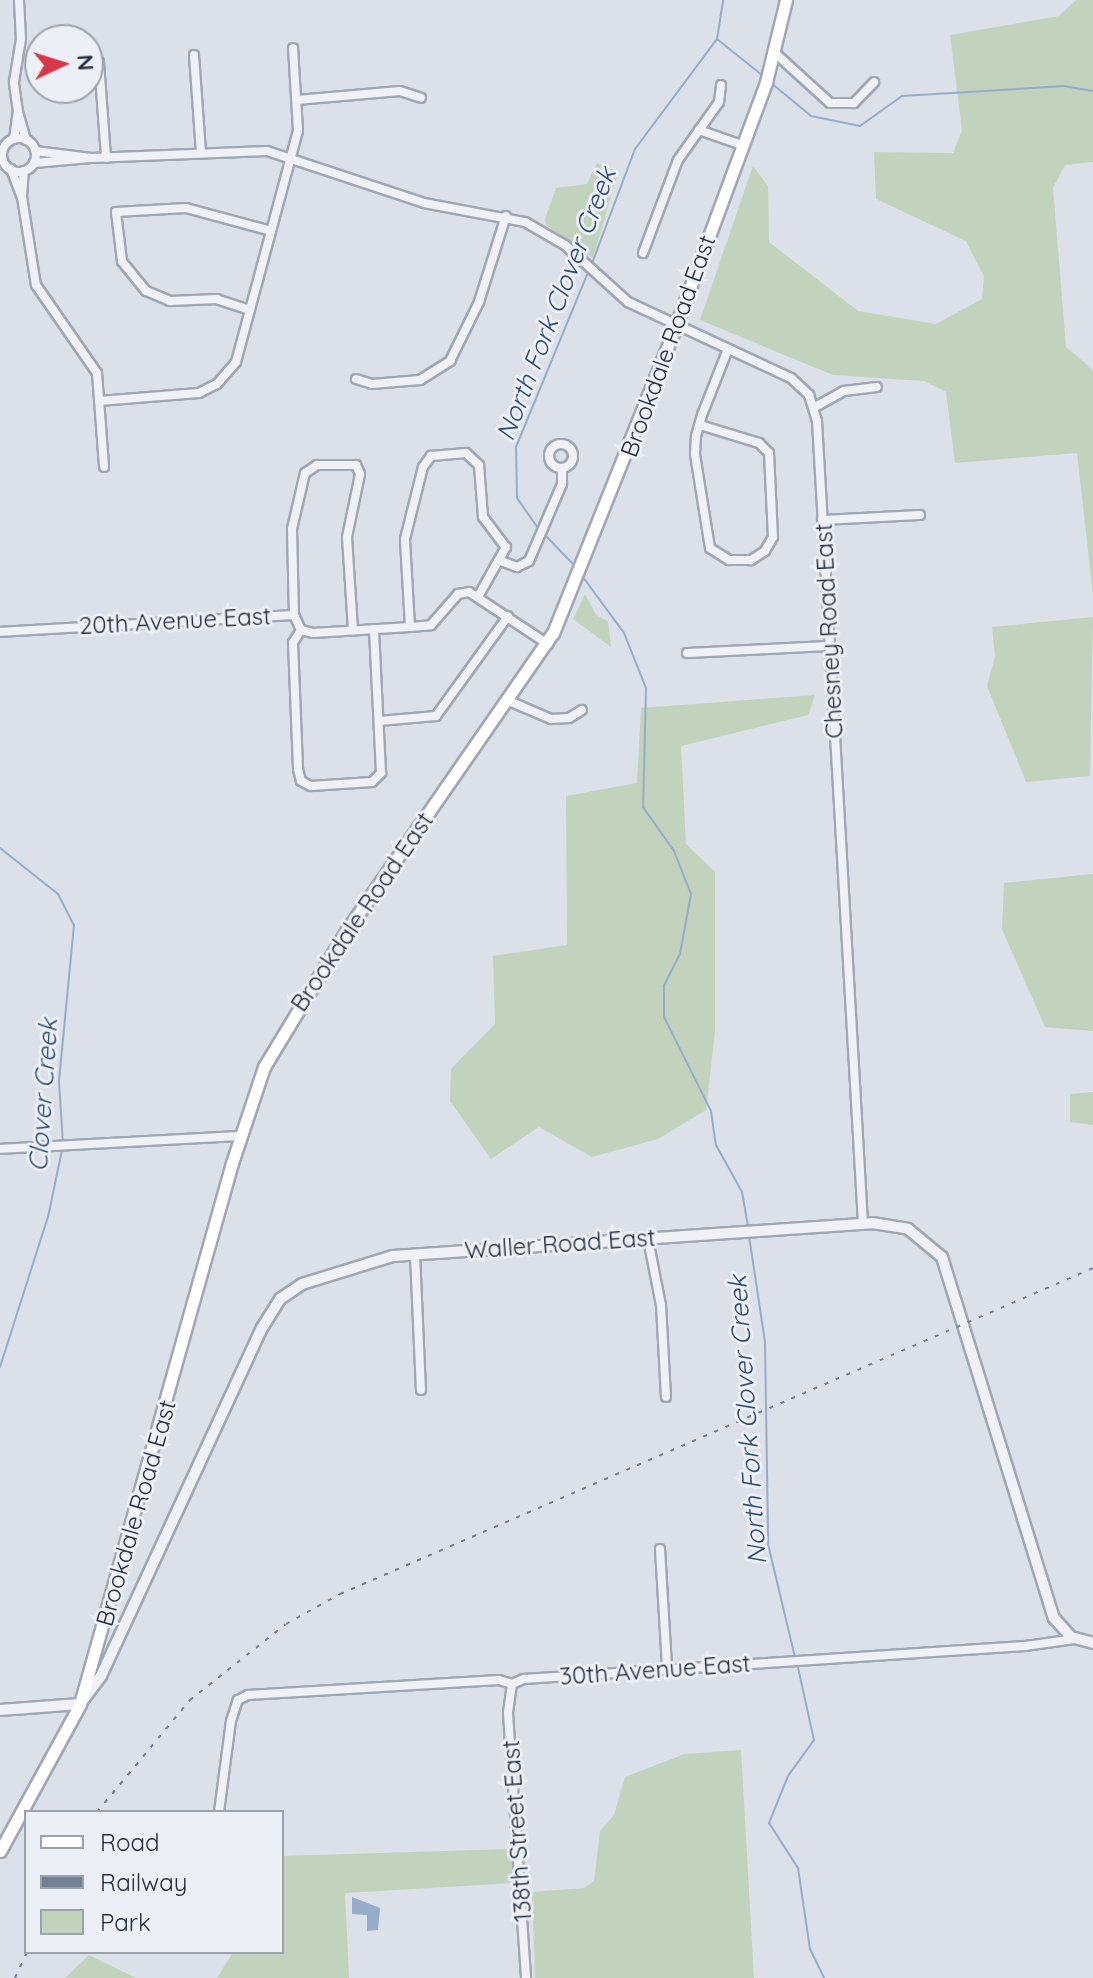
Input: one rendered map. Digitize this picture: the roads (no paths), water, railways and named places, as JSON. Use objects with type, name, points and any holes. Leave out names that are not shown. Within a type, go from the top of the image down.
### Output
[{"type":"main road","name":"Brookdale Road East","points":[[0,1851],[80,1704],[240,1136],[264,1067],[308,989],[548,644],[676,327],[775,53],[786,0]]},
{"type":"street","points":[[19,0],[21,39],[14,82],[26,140],[35,151],[91,158]]},
{"type":"street","points":[[99,401],[187,396],[208,390],[236,362],[292,156],[297,100],[293,48]]},
{"type":"street","points":[[775,53],[830,103],[854,103],[874,82]]},
{"type":"street","points":[[194,55],[201,153]]},
{"type":"street","points":[[643,253],[678,160],[719,102],[721,85]]},
{"type":"street","points":[[297,100],[400,91],[421,98]]},
{"type":"street","points":[[102,104],[106,158]]},
{"type":"street","points":[[14,139],[18,112]]},
{"type":"street","points":[[699,130],[742,145]]},
{"type":"street","points":[[22,197],[11,169],[2,160],[2,147],[14,139],[26,140]]},
{"type":"street","points":[[104,467],[94,362],[47,307],[31,273],[22,197],[24,171],[34,163],[254,150],[292,156],[424,203],[506,216],[552,236],[602,281],[676,327],[791,378],[815,407],[844,391],[877,387]]},
{"type":"street","points":[[34,163],[35,151]]},
{"type":"street","points":[[11,169],[24,171]]},
{"type":"street","points":[[250,310],[217,299],[170,301],[146,291],[122,261],[116,212],[186,208],[271,231]]},
{"type":"street","points":[[356,379],[372,384],[420,380],[450,361],[479,302],[506,216]]},
{"type":"street","points":[[700,425],[767,449],[773,534],[765,551],[746,561],[729,560],[710,548],[695,454],[700,425],[728,349]]},
{"type":"street","name":"Chesney Road East","points":[[815,407],[863,1224]]},
{"type":"street","points":[[410,627],[405,539],[428,458],[474,456],[483,517],[506,547],[501,561],[479,595],[548,644]]},
{"type":"street","points":[[294,615],[292,529],[305,473],[317,465],[356,465],[359,486],[347,537],[353,630]]},
{"type":"street","points":[[501,561],[517,567],[529,561],[562,484],[562,468]]},
{"type":"street","points":[[822,520],[920,515]]},
{"type":"street","name":"20th Avenue East","points":[[0,632],[294,615],[301,630],[410,627],[435,624],[461,592],[479,595]]},
{"type":"street","points":[[379,721],[436,716],[508,616]]},
{"type":"street","points":[[301,630],[293,643],[301,781],[311,786],[377,778],[382,769],[374,629]]},
{"type":"street","points":[[687,653],[829,646]]},
{"type":"street","points":[[509,701],[551,719],[569,718],[582,710]]},
{"type":"street","points":[[0,1149],[240,1136]]},
{"type":"street","name":"Waller Road East","points":[[80,1704],[101,1676],[135,1607],[277,1304],[302,1284],[346,1267],[415,1254],[863,1224],[908,1229],[942,1257],[1054,1618],[1075,1639]]},
{"type":"street","points":[[648,1239],[661,1305],[660,1357],[666,1397]]},
{"type":"street","points":[[415,1254],[421,1390]]},
{"type":"street","points":[[660,1549],[667,1668]]},
{"type":"street","points":[[1075,1639],[1093,1643]]},
{"type":"street","name":"30th Avenue East","points":[[219,1810],[238,1700],[248,1695],[499,1680],[512,1684],[524,1679],[1075,1639]]},
{"type":"street","name":"138th Street East","points":[[512,1684],[508,1713],[526,1978]]},
{"type":"street","points":[[0,1710],[80,1704]]},
{"type":"water","points":[[352,1897],[380,1908],[378,1930],[367,1931],[367,1915],[352,1914]]},
{"type":"waterway","name":"North Fork Clover Creek","points":[[591,266],[635,149],[717,39],[723,0]]},
{"type":"waterway","points":[[717,39],[762,75]]},
{"type":"waterway","points":[[770,82],[811,116],[860,126],[902,96],[1064,86],[1093,91]]},
{"type":"waterway","name":"North Fork Clover Creek","points":[[540,531],[517,498],[516,447],[588,272]]},
{"type":"waterway","name":"North Fork Clover Creek","points":[[545,535],[574,565]]},
{"type":"waterway","name":"North Fork Clover Creek","points":[[580,573],[624,633],[646,688],[643,807],[674,851],[691,894],[680,954],[664,986],[664,1017],[711,1111],[716,1145],[742,1192],[748,1226]]},
{"type":"waterway","name":"Clover Creek","points":[[0,848],[58,894],[74,925],[59,1082],[63,1144]]},
{"type":"waterway","name":"Clover Creek","points":[[0,1367],[48,1217],[62,1150]]},
{"type":"waterway","name":"North Fork Clover Creek","points":[[749,1236],[765,1342],[768,1544],[795,1657]]},
{"type":"waterway","name":"North Fork Clover Creek","points":[[797,1663],[814,1740],[788,1776],[769,1823],[798,1868],[810,1949],[824,1978]]},
{"type":"railway","points":[[99,1810],[190,1700],[286,1624],[340,1594],[1093,1268]]},
{"type":"railway","points":[[15,1978],[26,1954]]}]
